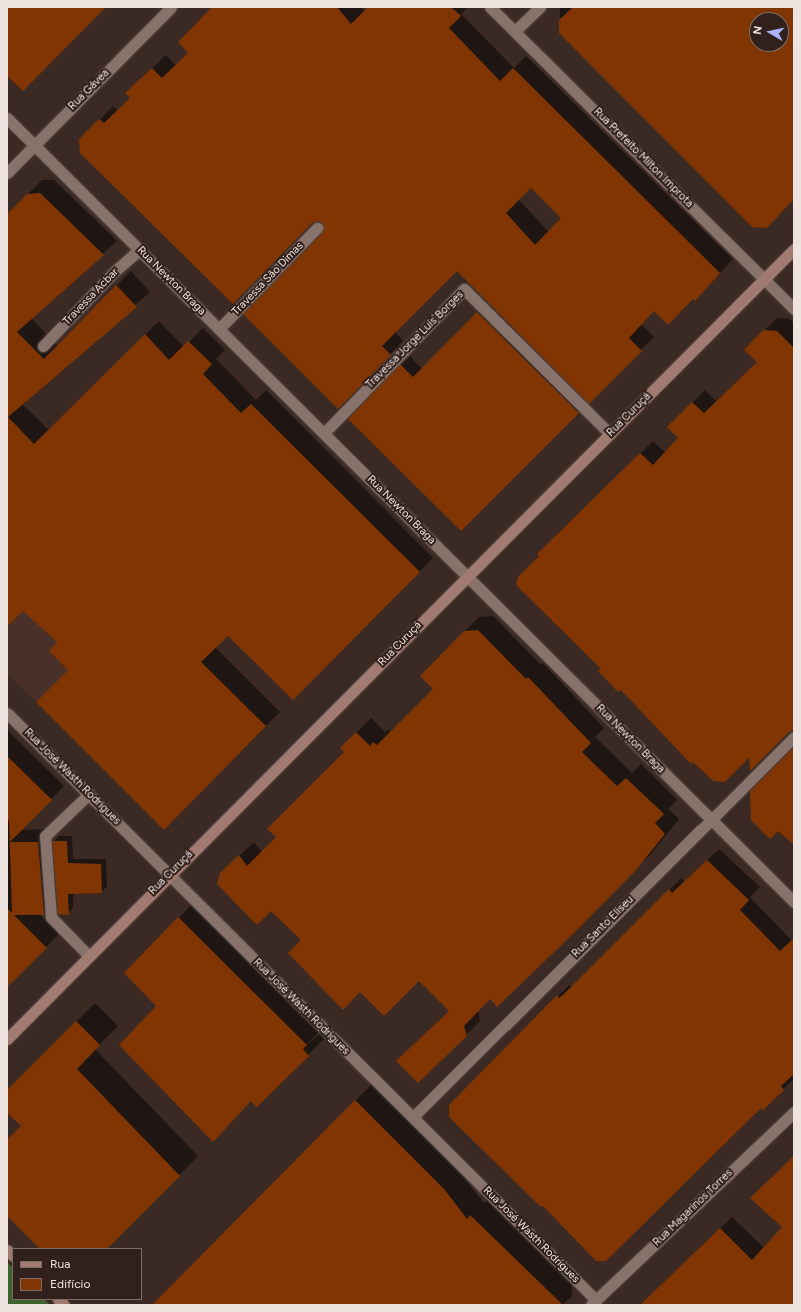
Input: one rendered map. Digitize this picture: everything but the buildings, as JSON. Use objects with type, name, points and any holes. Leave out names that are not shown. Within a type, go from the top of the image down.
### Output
[{"type":"main road","name":"Rua Curuçá","points":[[7,1039],[467,576],[794,250]]},
{"type":"street","name":"Rua Gávea","points":[[7,173],[171,7]]},
{"type":"street","name":"Rua Prefeito Milton Improta","points":[[490,7],[794,309]]},
{"type":"street","points":[[515,31],[540,7]]},
{"type":"street","name":"Rua Newton Braga","points":[[7,118],[794,902]]},
{"type":"street","name":"Travessa São Dimas","points":[[219,329],[317,228]]},
{"type":"street","name":"Travessa Acbar","points":[[43,346],[116,270],[140,249]]},
{"type":"street","name":"Travessa Jorge Luís Borges","points":[[324,433],[464,289],[610,434]]},
{"type":"street","name":"Rua José Wasth Rodrigues","points":[[7,713],[413,1117],[594,1302]]},
{"type":"street","name":"Rua Santo Eliseu","points":[[413,1117],[794,737]]},
{"type":"street","points":[[89,794],[45,836],[51,917],[89,956]]},
{"type":"street","name":"Rua Magarinos Torres","points":[[594,1302],[794,1112]]},
{"type":"shaded area","points":[[82,552],[87,651],[36,702],[7,673],[7,627]]},
{"type":"green space","points":[[7,1262],[12,1267],[12,1300],[45,1300],[50,1305],[7,1305]]}]
